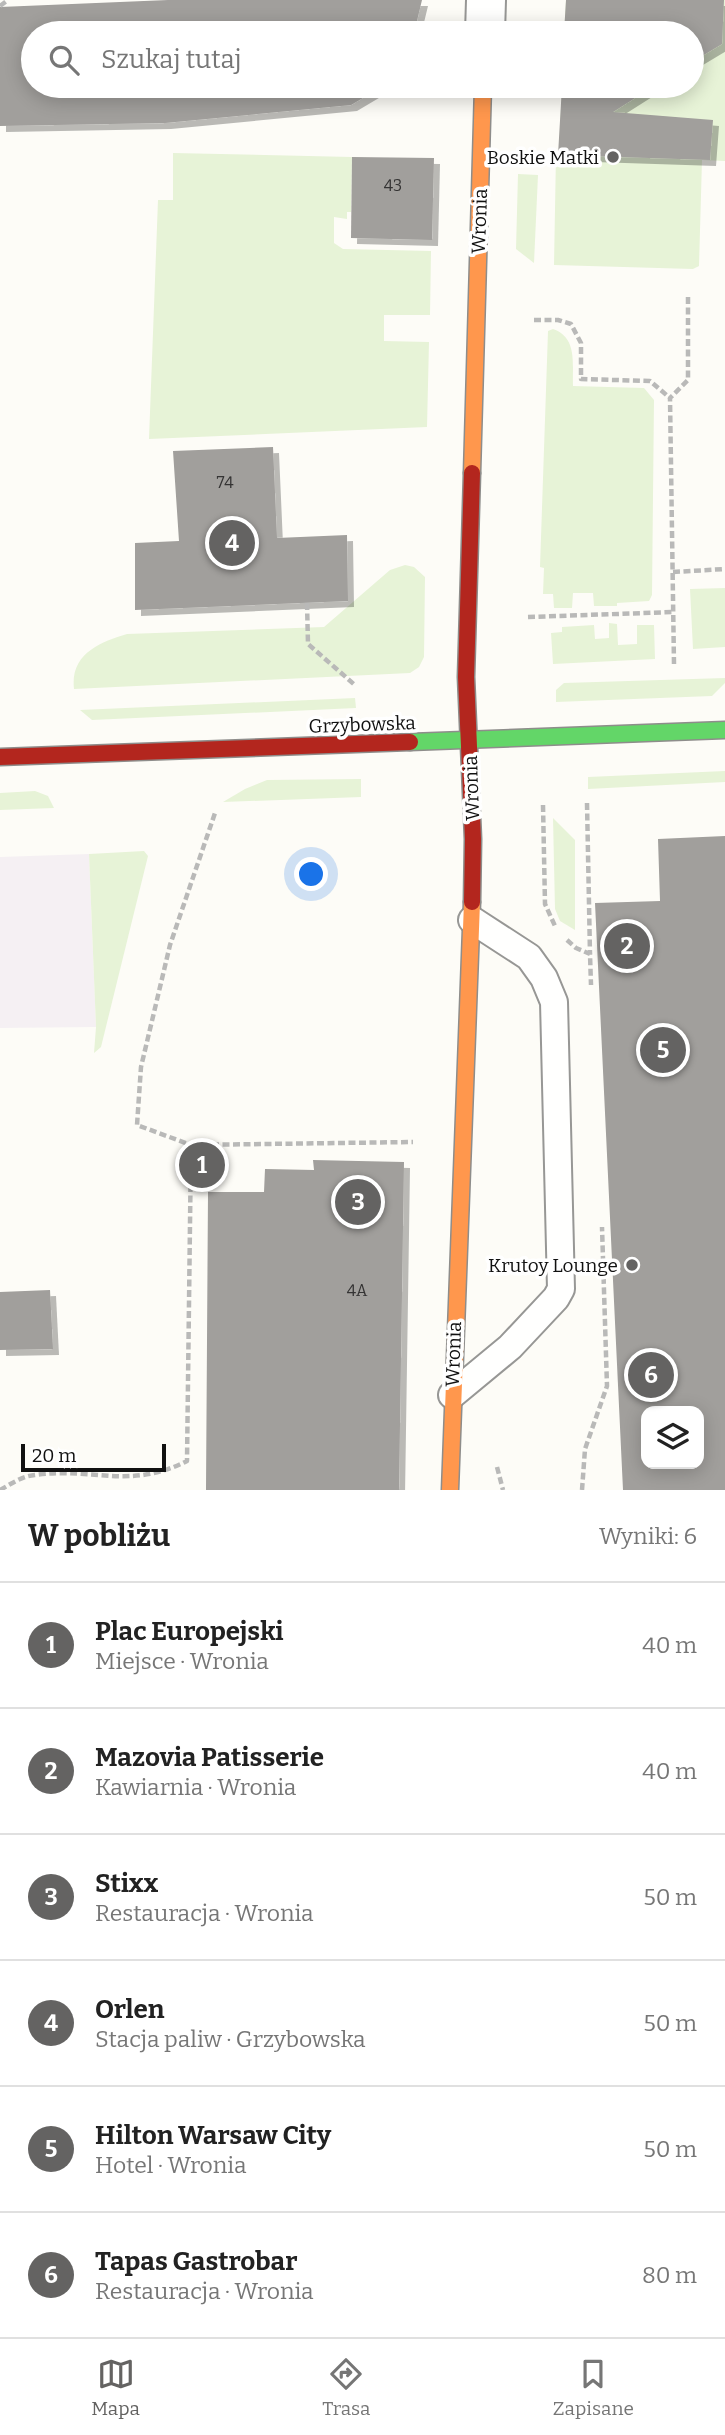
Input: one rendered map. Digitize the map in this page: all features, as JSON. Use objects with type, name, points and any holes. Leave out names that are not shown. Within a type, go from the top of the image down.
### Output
[{"type":"street","points":[[485,21],[486,0]]},
{"type":"street","name":"Wronia","points":[[450,1490],[472,920],[473,839],[466,677],[483,98]]},
{"type":"street","name":"Grzybowska","points":[[0,757],[725,730]]},
{"type":"lane","points":[[452,1395],[510,1347],[556,1298],[561,1289],[554,1002],[544,978],[529,957],[472,920]]},
{"type":"path","points":[[0,6],[8,0]]},
{"type":"path","points":[[674,664],[670,398],[688,380],[688,295]]},
{"type":"path","points":[[534,320],[558,320],[571,324],[581,343],[581,379],[650,381],[670,398]]},
{"type":"path","points":[[673,572],[725,569]]},
{"type":"path","points":[[307,603],[308,644],[356,686]]},
{"type":"path","points":[[528,617],[674,612]]},
{"type":"path","points":[[587,803],[590,954]]},
{"type":"path","points":[[215,813],[170,945],[140,1078],[137,1125],[191,1145],[413,1142]]},
{"type":"path","points":[[0,1490],[35,1475],[62,1474],[118,1482],[139,1481],[159,1477],[187,1461],[191,1145]]},
{"type":"path","points":[[582,1490],[585,1448],[607,1386],[601,1223]]},
{"type":"shaded area","points":[[89,854],[96,1027],[0,1028],[0,857]]},
{"type":"green space","points":[[566,0],[725,0],[725,161],[702,160],[699,266],[693,269],[554,265],[556,154],[559,154],[561,98],[704,98],[704,21],[565,21]]},
{"type":"green space","points":[[173,153],[352,157],[351,212],[347,212],[347,219],[334,217],[334,243],[343,249],[431,251],[430,315],[384,315],[384,341],[429,342],[427,427],[149,439],[158,200],[173,200]]},
{"type":"green space","points":[[518,174],[538,175],[534,263],[516,249]]},
{"type":"green space","points":[[553,329],[561,333],[570,345],[573,386],[644,388],[654,400],[652,595],[649,601],[594,606],[593,593],[573,593],[572,608],[554,608],[553,594],[543,594],[544,568],[540,567],[548,331]]},
{"type":"green space","points":[[405,565],[414,567],[425,577],[424,657],[419,667],[410,673],[74,689],[74,677],[82,658],[97,646],[117,637],[127,634],[324,627],[390,570]]},
{"type":"green space","points":[[725,588],[725,647],[693,649],[690,589]]},
{"type":"green space","points":[[609,623],[617,624],[618,645],[637,644],[637,625],[654,625],[655,659],[553,664],[551,633],[562,632],[562,627],[594,625],[595,639],[609,638]]},
{"type":"green space","points":[[725,678],[725,683],[712,696],[556,702],[556,690],[564,683]]},
{"type":"green space","points":[[355,698],[356,708],[92,720],[80,710]]},
{"type":"green space","points":[[725,771],[725,782],[588,789],[588,777]]},
{"type":"green space","points":[[361,779],[361,797],[223,802],[267,780]]},
{"type":"green space","points":[[35,791],[48,796],[54,808],[0,810],[0,793]]},
{"type":"green space","points":[[553,818],[575,840],[575,930],[560,921],[555,909]]},
{"type":"green space","points":[[144,851],[148,856],[101,1047],[94,1053],[96,1027],[89,854]]},
{"type":"building","points":[[168,0],[422,0],[417,21],[21,21],[21,98],[363,98],[351,105],[165,123],[0,126],[0,7]]},
{"type":"building","points":[[566,0],[724,0],[722,44],[704,55],[704,21],[565,21]]},
{"type":"building","points":[[561,98],[635,98],[613,112],[713,120],[710,160],[558,155]]},
{"type":"building","points":[[352,157],[434,158],[432,240],[351,238]]},
{"type":"building","points":[[273,447],[277,538],[347,535],[348,601],[135,610],[135,543],[179,541],[173,451]]},
{"type":"building","points":[[725,836],[725,1490],[623,1490],[595,903],[660,901],[658,839]]},
{"type":"building","points":[[313,1160],[404,1162],[399,1490],[206,1490],[208,1192],[264,1192],[265,1169],[314,1170]]},
{"type":"building","points":[[50,1290],[53,1349],[0,1350],[0,1292]]},
{"type":"traffic: fast","points":[[410,742],[725,730]]},
{"type":"traffic: slow","points":[[472,473],[483,98]]},
{"type":"traffic: slow","points":[[450,1490],[472,902]]},
{"type":"traffic: jam","points":[[472,473],[466,677],[473,839],[472,902]]},
{"type":"traffic: jam","points":[[0,757],[410,742]]},
{"type":"place","name":"Boskie Matki","points":[[613,157]]},
{"type":"place","name":"Orlen","points":[[232,543]]},
{"type":"place","name":"Mazovia Patisserie","points":[[627,946]]},
{"type":"place","name":"Hilton Warsaw City","points":[[663,1050]]},
{"type":"place","name":"Plac Europejski","points":[[202,1165]]},
{"type":"place","name":"Stixx","points":[[358,1202]]},
{"type":"place","name":"Krutoy Lounge","points":[[632,1265]]},
{"type":"place","name":"Tapas Gastrobar","points":[[651,1375]]}]
